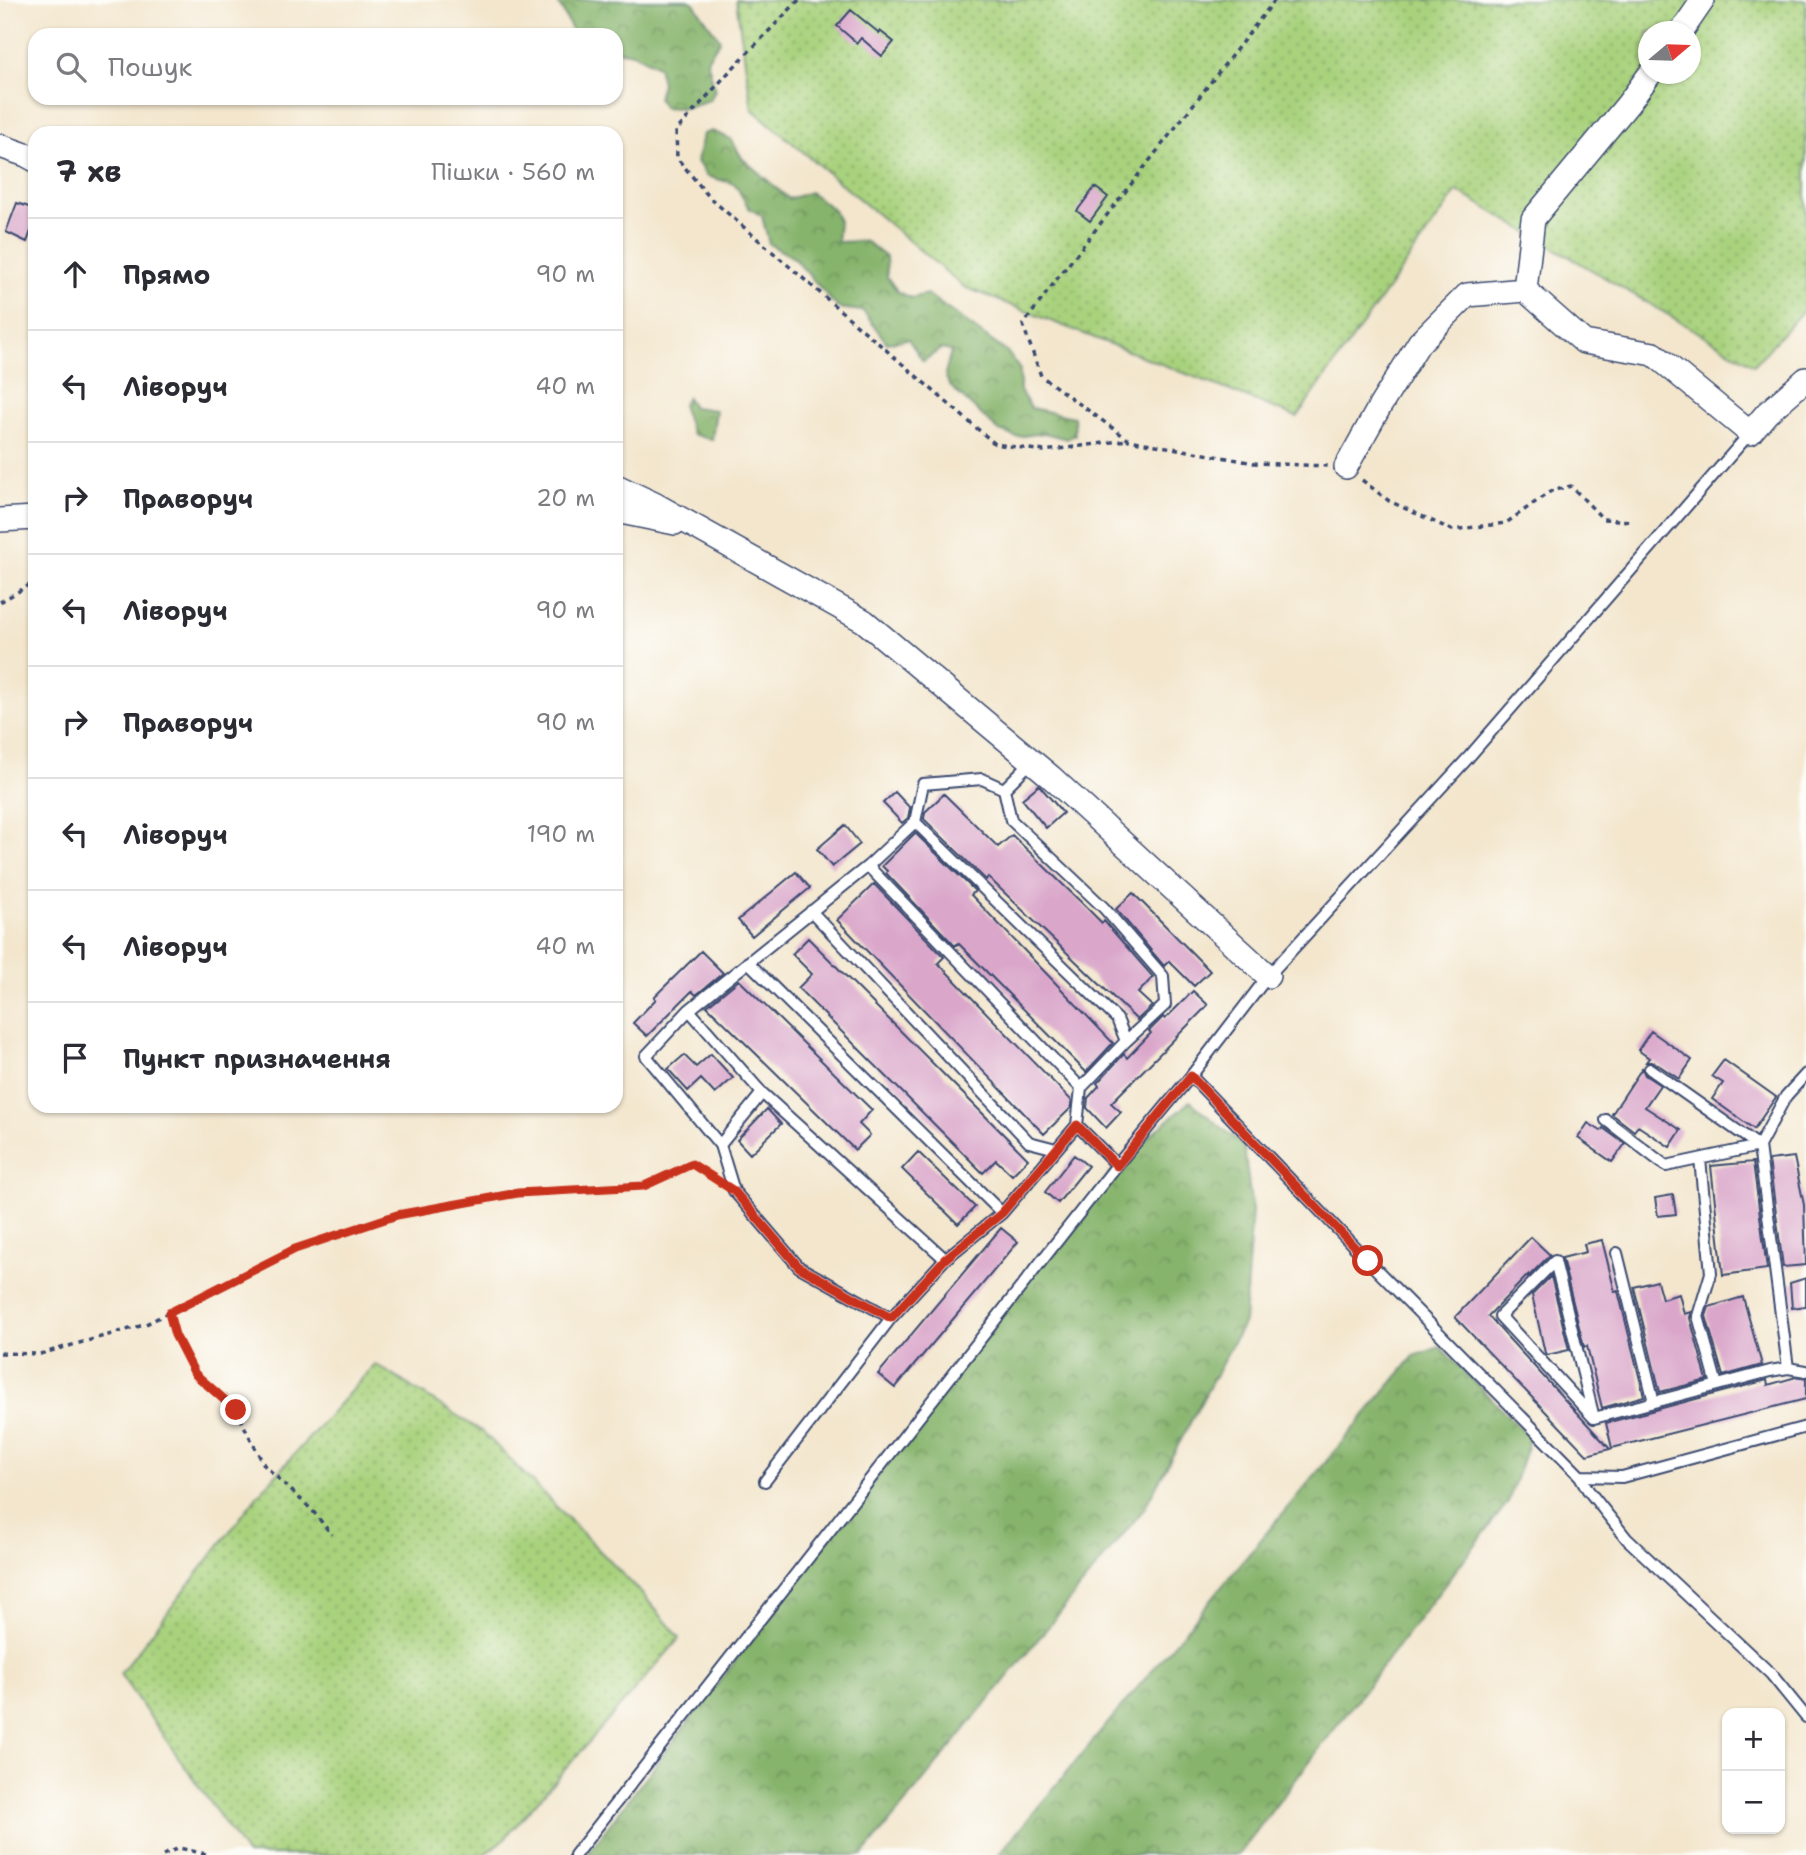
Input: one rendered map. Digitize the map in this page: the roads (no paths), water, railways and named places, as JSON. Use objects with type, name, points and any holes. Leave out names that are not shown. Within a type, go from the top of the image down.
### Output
[{"type":"street","points":[[1689,21],[1703,0]]},
{"type":"street","points":[[1525,290],[1533,219],[1643,84]]},
{"type":"street","points":[[0,146],[28,156]]},
{"type":"street","points":[[1346,467],[1419,343],[1467,295],[1525,290],[1584,342],[1654,354],[1750,433],[1767,413],[1806,379]]},
{"type":"street","points":[[623,489],[864,621],[1032,761],[1268,976]]},
{"type":"street","points":[[623,512],[696,527]]},
{"type":"street","points":[[0,520],[28,518]]},
{"type":"lane","points":[[575,1855],[1268,976],[1468,758],[1750,433]]},
{"type":"lane","points":[[1004,789],[1032,761]]},
{"type":"lane","points":[[891,1318],[799,1267],[734,1191],[720,1145],[646,1055],[689,1010],[868,866],[915,822],[923,784],[982,779],[1004,789]]},
{"type":"lane","points":[[765,1481],[891,1318],[945,1259],[1002,1213],[1077,1125],[1081,1088],[1165,1004],[1163,975],[1104,908],[1010,820],[1004,789]]},
{"type":"lane","points":[[915,822],[1116,1019],[1126,1041]]},
{"type":"lane","points":[[868,866],[1081,1088]]},
{"type":"lane","points":[[811,911],[1029,1142],[1056,1149]]},
{"type":"lane","points":[[748,962],[1002,1213]]},
{"type":"lane","points":[[689,1010],[762,1093],[945,1259]]},
{"type":"lane","points":[[1650,1069],[1759,1146]]},
{"type":"lane","points":[[1788,1368],[1759,1146],[1786,1096],[1806,1073]]},
{"type":"lane","points":[[1191,1076],[1580,1476],[1627,1539],[1771,1674],[1806,1717]]},
{"type":"lane","points":[[720,1145],[762,1093]]},
{"type":"lane","points":[[1605,1120],[1666,1166],[1759,1146]]},
{"type":"lane","points":[[1077,1125],[1117,1166]]},
{"type":"lane","points":[[1700,1159],[1711,1273],[1698,1316],[1717,1385]]},
{"type":"lane","points":[[1617,1253],[1654,1402]]},
{"type":"lane","points":[[1555,1261],[1558,1274],[1594,1418],[1500,1316],[1555,1261]]},
{"type":"lane","points":[[1594,1418],[1788,1368],[1806,1371]]},
{"type":"lane","points":[[1580,1476],[1622,1478],[1806,1427]]}]
